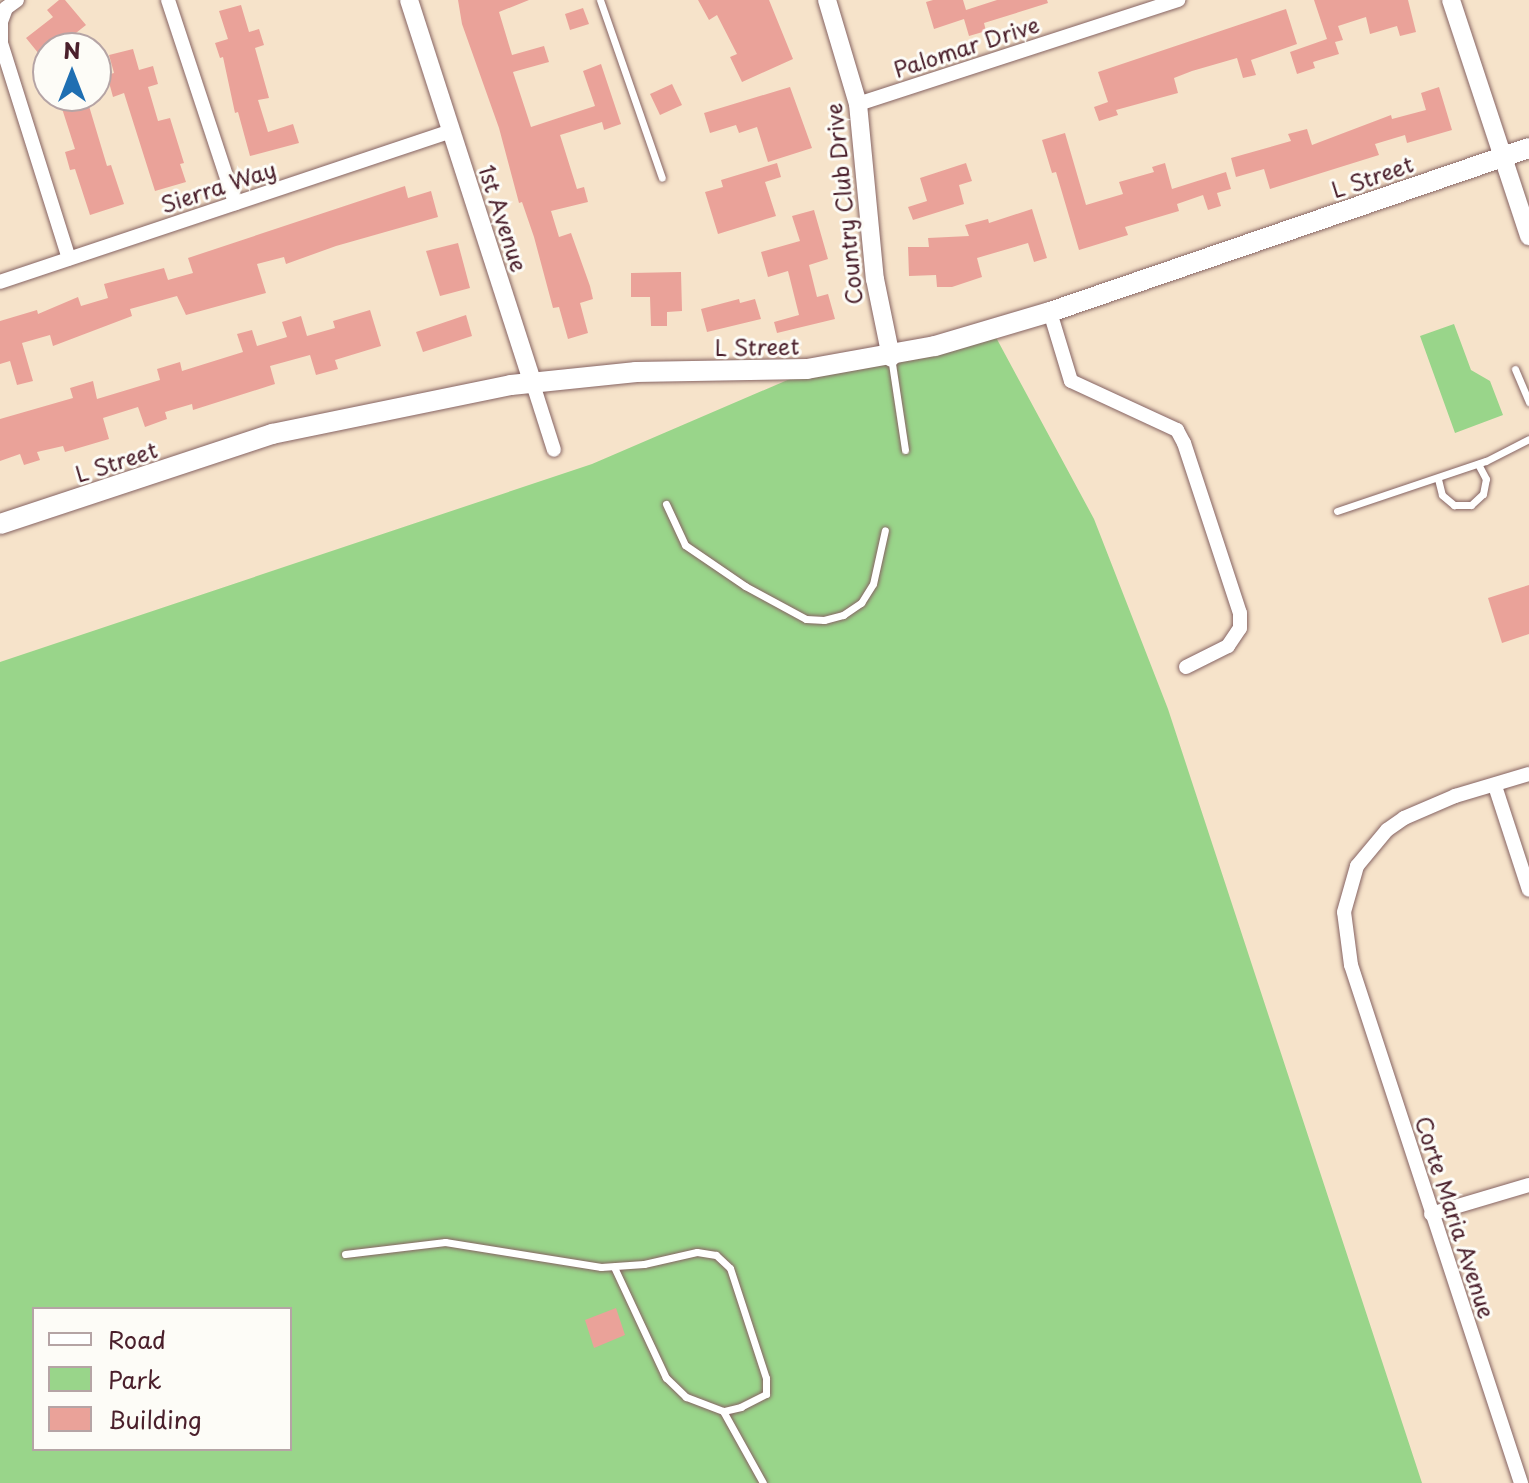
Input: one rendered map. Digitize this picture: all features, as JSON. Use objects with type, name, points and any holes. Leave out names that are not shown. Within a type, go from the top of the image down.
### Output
[{"type":"main road","name":"L Street","points":[[0,524],[272,434],[532,381],[636,372],[807,369],[891,357],[1050,312],[1529,148]]},
{"type":"street","points":[[17,0],[6,8],[1,22],[1,43],[69,259]]},
{"type":"street","points":[[168,0],[235,203]]},
{"type":"street","name":"1st Avenue","points":[[409,0],[554,450]]},
{"type":"street","name":"Country Club Drive","points":[[827,0],[858,104],[878,306],[891,357]]},
{"type":"street","name":"Palomar Drive","points":[[858,104],[1179,0]]},
{"type":"street","points":[[1451,0],[1529,236]]},
{"type":"street","name":"Sierra Way","points":[[0,282],[451,131]]},
{"type":"street","points":[[1050,312],[1071,381],[1177,430],[1184,443],[1240,613],[1240,628],[1228,646],[1186,667]]},
{"type":"street","name":"Corte Maria Avenue","points":[[1521,1483],[1351,965],[1344,912],[1351,881],[1365,853],[1404,818],[1455,796],[1529,774]]},
{"type":"street","points":[[1495,786],[1529,890]]},
{"type":"street","points":[[1431,1214],[1529,1185]]},
{"type":"lane","points":[[600,0],[662,178]]},
{"type":"lane","points":[[891,357],[905,450]]},
{"type":"lane","points":[[1515,369],[1529,402]]},
{"type":"lane","points":[[1337,511],[1478,464],[1529,439]]},
{"type":"lane","points":[[1438,479],[1442,495],[1454,505],[1471,505],[1483,494],[1486,479],[1478,464]]},
{"type":"lane","points":[[666,504],[685,545],[745,586],[806,619],[824,620],[843,615],[861,603],[873,584],[885,530]]},
{"type":"lane","points":[[345,1254],[445,1242],[525,1257],[614,1267],[697,1252],[716,1255],[730,1268],[766,1378],[766,1394],[741,1407],[723,1411],[686,1397],[666,1378],[614,1267]]},
{"type":"lane","points":[[723,1411],[763,1483]]},
{"type":"green space","points":[[1454,324],[1471,370],[1490,381],[1503,415],[1455,433],[1420,336]]},
{"type":"green space","points":[[992,330],[1094,519],[1168,709],[1422,1483],[0,1483],[0,662],[592,464],[813,369]]},
{"type":"building","points":[[59,0],[65,0],[86,25],[77,32],[34,32],[53,17],[47,10]]},
{"type":"building","points":[[458,0],[529,0],[499,12],[512,55],[544,46],[549,62],[513,72],[531,127],[595,106],[583,71],[601,64],[621,124],[604,130],[602,122],[560,135],[577,189],[584,187],[588,202],[551,211],[559,237],[571,233],[590,286],[593,299],[580,303],[588,333],[568,339],[559,307],[553,308],[534,237],[522,202],[519,203],[499,128],[462,24]]},
{"type":"building","points":[[698,0],[769,0],[793,59],[742,82],[730,57],[737,54],[717,15],[709,20]]},
{"type":"building","points":[[963,0],[966,10],[997,0],[1047,0],[1048,3],[984,23],[986,31],[969,36],[964,19],[934,29],[926,2]]},
{"type":"building","points":[[1314,0],[1408,0],[1416,32],[1400,36],[1397,26],[1370,34],[1366,17],[1338,26],[1343,40],[1335,42],[1339,54],[1313,62],[1315,68],[1297,74],[1290,52],[1327,39]]},
{"type":"building","points":[[241,5],[249,32],[259,29],[264,45],[255,48],[269,98],[258,100],[268,132],[293,124],[299,143],[250,156],[238,112],[235,113],[223,57],[220,58],[215,43],[228,39],[219,11]]},
{"type":"building","points":[[583,8],[589,24],[570,30],[565,14]]},
{"type":"building","points":[[1286,9],[1297,44],[1251,60],[1256,75],[1243,78],[1237,58],[1192,71],[1174,78],[1178,93],[1116,110],[1118,115],[1099,121],[1094,107],[1108,102],[1098,72]]},
{"type":"building","points":[[133,49],[139,70],[153,66],[158,84],[148,87],[158,121],[170,118],[184,163],[180,164],[186,182],[155,191],[124,93],[113,97],[112,54]]},
{"type":"building","points":[[672,84],[682,105],[660,115],[650,94]]},
{"type":"building","points":[[790,87],[812,148],[768,162],[757,127],[739,133],[736,125],[710,133],[704,113]]},
{"type":"building","points":[[1439,87],[1452,130],[1407,143],[1405,135],[1375,144],[1379,155],[1270,189],[1264,169],[1236,177],[1231,158],[1291,141],[1288,134],[1307,129],[1312,145],[1391,115],[1392,119],[1426,110],[1421,93]]},
{"type":"building","points":[[63,112],[91,112],[107,166],[111,165],[124,204],[90,215],[75,169],[70,170],[65,152],[75,149]]},
{"type":"building","points":[[1065,133],[1086,205],[1123,194],[1119,182],[1154,172],[1152,167],[1165,163],[1172,189],[1226,172],[1231,189],[1217,193],[1221,206],[1208,210],[1203,195],[1177,204],[1179,211],[1125,227],[1128,235],[1079,250],[1056,172],[1052,173],[1042,140]]},
{"type":"building","points":[[777,163],[781,177],[765,182],[776,216],[718,234],[705,192],[723,187],[721,180]]},
{"type":"building","points":[[966,163],[972,181],[959,185],[964,204],[913,220],[908,207],[927,201],[920,178]]},
{"type":"building","points":[[405,186],[408,198],[431,191],[438,217],[336,246],[286,264],[284,257],[257,264],[266,293],[186,315],[177,296],[130,309],[132,316],[53,346],[50,335],[22,343],[33,381],[17,385],[10,361],[0,364],[0,321],[37,310],[38,314],[78,297],[81,306],[108,298],[104,284],[164,268],[168,280],[193,273],[188,258]]},
{"type":"building","points":[[1032,209],[1047,258],[1034,262],[1028,243],[977,258],[982,277],[952,287],[937,287],[936,275],[909,276],[908,247],[929,247],[928,238],[969,236],[965,225],[988,219],[989,223]]},
{"type":"building","points":[[814,210],[828,259],[809,265],[817,297],[828,294],[835,319],[777,333],[774,322],[799,315],[788,271],[768,277],[761,252],[800,241],[792,216]]},
{"type":"building","points":[[458,243],[470,288],[440,296],[426,251]]},
{"type":"building","points":[[681,272],[682,311],[667,312],[667,326],[651,326],[650,297],[631,297],[631,273]]},
{"type":"building","points":[[739,299],[740,303],[755,299],[761,319],[707,332],[701,309]]},
{"type":"building","points":[[370,310],[381,346],[335,360],[338,369],[316,375],[310,355],[270,366],[275,384],[193,410],[192,404],[165,412],[167,419],[145,427],[138,407],[103,418],[109,439],[65,452],[63,446],[37,452],[40,460],[24,465],[20,454],[0,461],[0,419],[73,398],[70,388],[93,381],[97,399],[160,380],[157,369],[180,362],[182,371],[243,352],[237,334],[252,330],[257,346],[287,337],[282,322],[301,316],[307,336],[335,328],[333,321]]},
{"type":"building","points":[[466,315],[472,336],[423,352],[416,332]]},
{"type":"building","points":[[1529,585],[1529,634],[1502,643],[1488,598]]},
{"type":"building","points":[[616,1308],[625,1335],[594,1348],[585,1320]]}]
